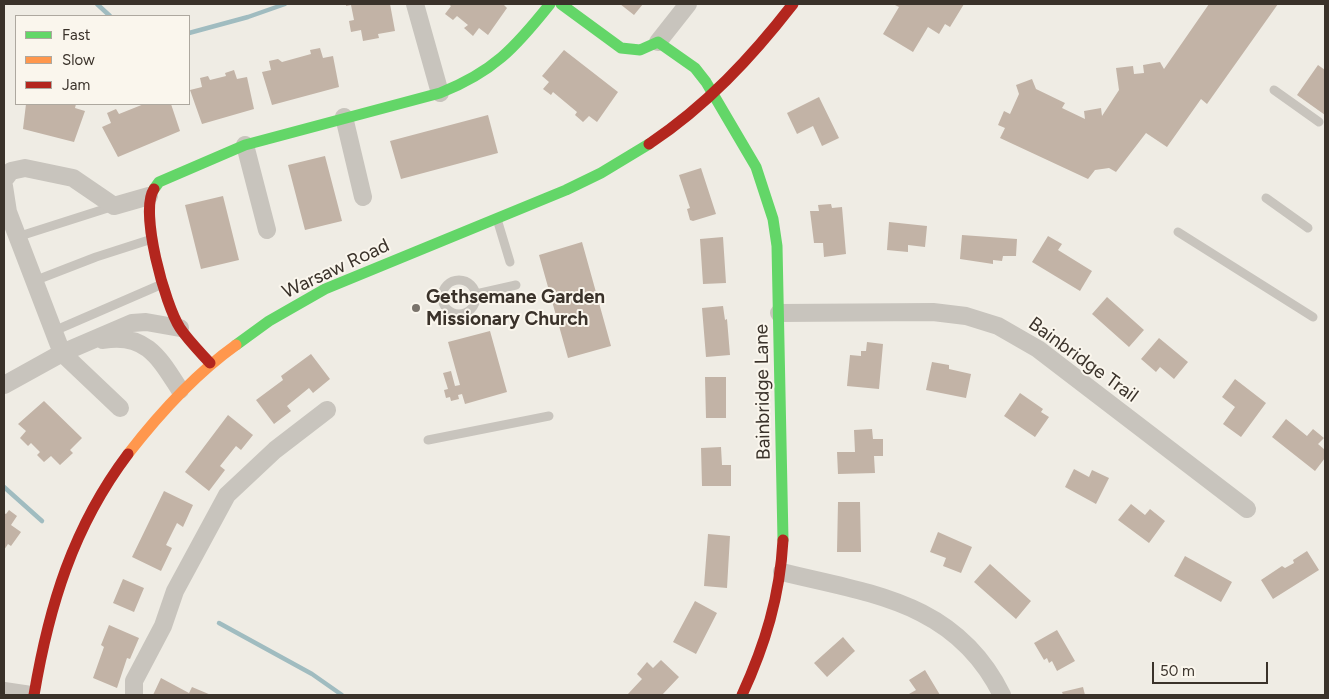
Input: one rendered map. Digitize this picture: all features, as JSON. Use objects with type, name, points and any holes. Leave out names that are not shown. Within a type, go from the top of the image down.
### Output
[{"type":"street","points":[[415,4],[440,93]]},
{"type":"street","points":[[210,363],[180,328],[171,313],[162,284],[148,212],[150,196],[159,182],[244,145],[440,93],[466,84],[487,72],[509,55],[550,4]]},
{"type":"street","points":[[561,4],[621,48],[640,50],[658,42],[688,4]]},
{"type":"street","name":"Warsaw Road","points":[[33,695],[50,611],[64,570],[81,530],[101,492],[125,456],[152,421],[180,390],[210,363],[261,325],[316,294],[497,219],[606,171],[662,137],[714,95],[766,41],[793,4]]},
{"type":"street","name":"Bainbridge Lane","points":[[658,42],[695,68],[743,142],[766,192],[777,246],[783,537],[782,572],[774,613],[762,653],[742,695]]},
{"type":"street","points":[[344,117],[363,197]]},
{"type":"street","points":[[244,145],[267,230]]},
{"type":"street","points":[[4,180],[11,171],[25,168],[73,178],[114,206],[150,196]]},
{"type":"street","points":[[4,186],[8,212],[62,353],[120,408]]},
{"type":"street","name":"Bainbridge Trail","points":[[779,313],[933,312],[966,316],[998,326],[1038,349],[1247,509]]},
{"type":"street","points":[[4,384],[62,353],[132,323],[146,322],[180,328]]},
{"type":"street","points":[[62,353],[104,340],[131,340],[158,356],[180,390]]},
{"type":"street","points":[[134,695],[134,681],[163,626],[175,591],[226,495],[275,450],[327,410]]},
{"type":"street","points":[[782,572],[904,603],[938,620],[968,646],[1002,695]]},
{"type":"street","points":[[4,691],[33,695]]},
{"type":"lane","points":[[1274,90],[1319,122]]},
{"type":"lane","points":[[1266,198],[1308,228]]},
{"type":"lane","points":[[18,237],[114,206]]},
{"type":"lane","points":[[497,219],[510,262]]},
{"type":"lane","points":[[1178,232],[1313,318]]},
{"type":"lane","points":[[34,281],[96,257],[154,239]]},
{"type":"lane","points":[[54,331],[162,284]]},
{"type":"lane","points":[[476,294],[516,286]]},
{"type":"lane","points":[[428,440],[549,416]]},
{"type":"building","points":[[346,4],[390,4],[395,31],[378,34],[379,38],[363,41],[361,30],[351,32],[349,21],[354,20],[351,5],[346,6]]},
{"type":"building","points":[[448,4],[503,4],[507,8],[488,35],[479,28],[473,36],[464,28],[468,25],[457,16],[453,20],[445,14],[451,6]]},
{"type":"building","points":[[620,4],[643,4],[634,15]]},
{"type":"building","points":[[893,4],[964,4],[950,27],[945,24],[939,34],[928,27],[913,52],[883,34],[899,7]]},
{"type":"building","points":[[1209,4],[1278,4],[1207,104],[1201,99],[1167,147],[1146,133],[1116,172],[1109,168],[1095,170],[1088,179],[1000,138],[1005,128],[998,125],[1004,111],[1010,114],[1019,94],[1016,85],[1032,79],[1036,89],[1065,103],[1062,108],[1085,119],[1084,111],[1101,108],[1102,116],[1119,90],[1116,68],[1133,66],[1134,74],[1144,73],[1143,65],[1160,62],[1164,69]]},
{"type":"building","points":[[320,48],[323,58],[333,56],[339,87],[272,105],[262,72],[271,70],[269,61],[278,59],[282,62],[311,54],[310,50]]},
{"type":"building","points":[[564,50],[618,92],[597,122],[589,116],[583,122],[575,115],[577,112],[553,92],[551,95],[543,89],[549,82],[542,76]]},
{"type":"building","points":[[1318,65],[1325,70],[1325,115],[1297,95]]},
{"type":"building","points":[[234,70],[237,79],[247,77],[254,109],[202,124],[190,90],[202,87],[200,78],[208,76],[210,80],[226,76],[225,73]]},
{"type":"building","points":[[819,97],[839,138],[822,146],[813,126],[797,134],[787,113]]},
{"type":"building","points":[[26,105],[76,105],[75,108],[85,111],[74,142],[23,129]]},
{"type":"building","points":[[142,105],[171,105],[180,131],[118,157],[102,127],[111,123],[107,113],[116,109],[119,114]]},
{"type":"building","points":[[488,115],[498,153],[401,179],[390,141]]},
{"type":"building","points":[[325,156],[342,221],[305,230],[288,165]]},
{"type":"building","points":[[701,168],[716,214],[693,221],[690,220],[687,209],[690,208],[679,175]]},
{"type":"building","points":[[223,196],[239,260],[201,269],[185,205]]},
{"type":"building","points":[[831,204],[832,208],[842,207],[846,254],[824,257],[823,243],[814,243],[810,211],[819,211],[818,205]]},
{"type":"building","points":[[889,222],[927,226],[925,247],[908,245],[908,252],[887,250]]},
{"type":"building","points":[[962,235],[1017,239],[1016,256],[1003,256],[1002,261],[993,260],[993,264],[960,259]]},
{"type":"building","points":[[1048,236],[1062,244],[1058,250],[1092,271],[1080,291],[1032,262]]},
{"type":"building","points":[[723,237],[726,283],[703,284],[700,239]]},
{"type":"building","points":[[582,242],[611,346],[568,358],[539,255]]},
{"type":"building","points":[[1107,297],[1144,330],[1129,347],[1092,314]]},
{"type":"building","points":[[723,306],[725,320],[727,319],[730,355],[706,357],[702,308]]},
{"type":"building","points":[[490,331],[507,392],[465,404],[462,394],[458,395],[459,399],[451,401],[450,397],[446,398],[444,390],[448,389],[443,373],[451,371],[455,386],[460,385],[448,342]]},
{"type":"building","points":[[1159,338],[1188,362],[1174,379],[1160,367],[1156,372],[1141,359]]},
{"type":"building","points":[[867,342],[883,344],[879,389],[847,386],[850,355],[861,356],[861,351],[866,351]]},
{"type":"building","points":[[311,354],[330,379],[313,393],[309,388],[287,406],[291,411],[274,424],[256,400],[283,380],[281,376]]},
{"type":"building","points":[[932,362],[949,365],[949,369],[971,374],[966,398],[926,390]]},
{"type":"building","points":[[705,377],[726,377],[726,418],[706,418]]},
{"type":"building","points":[[1235,379],[1266,403],[1241,437],[1223,424],[1235,407],[1222,397]]},
{"type":"building","points":[[1020,393],[1043,409],[1041,412],[1049,417],[1035,437],[1004,416]]},
{"type":"building","points":[[44,401],[82,438],[70,450],[73,453],[60,465],[51,456],[44,462],[37,455],[40,452],[31,443],[28,446],[20,438],[26,431],[18,424]]},
{"type":"building","points":[[228,415],[253,435],[241,450],[236,446],[220,466],[225,470],[209,491],[185,472]]},
{"type":"building","points":[[1286,419],[1307,436],[1313,429],[1324,438],[1318,444],[1325,450],[1325,458],[1315,471],[1272,437]]},
{"type":"building","points":[[872,429],[873,439],[883,439],[883,456],[874,456],[875,473],[838,474],[837,452],[855,452],[854,430]]},
{"type":"building","points":[[721,447],[722,465],[731,465],[731,486],[702,486],[701,448]]},
{"type":"building","points":[[1074,469],[1089,477],[1092,470],[1109,478],[1096,504],[1065,487]]},
{"type":"building","points":[[164,491],[193,505],[183,527],[177,523],[166,545],[172,548],[161,571],[132,557]]},
{"type":"building","points":[[838,502],[860,502],[861,552],[837,552]]},
{"type":"building","points":[[1131,504],[1145,515],[1150,509],[1165,521],[1149,543],[1118,520]]},
{"type":"building","points":[[9,510],[17,516],[11,525],[21,532],[11,546],[8,544],[4,550],[4,513],[6,514]]},
{"type":"building","points":[[938,532],[972,547],[961,573],[943,566],[946,558],[930,552]]},
{"type":"building","points":[[708,534],[730,536],[727,588],[704,586]]},
{"type":"building","points":[[1307,551],[1319,570],[1273,599],[1261,580],[1282,566],[1285,568],[1294,563],[1293,560]]},
{"type":"building","points":[[1185,556],[1232,582],[1221,602],[1174,576]]},
{"type":"building","points":[[990,564],[1031,601],[1016,619],[974,582]]},
{"type":"building","points":[[123,579],[144,588],[134,612],[113,603]]},
{"type":"building","points":[[695,601],[717,613],[696,654],[673,642]]},
{"type":"building","points":[[109,625],[139,638],[130,659],[127,658],[117,688],[93,678],[104,647],[101,645]]},
{"type":"building","points":[[1057,630],[1075,661],[1057,671],[1052,661],[1049,663],[1047,658],[1044,660],[1034,643]]},
{"type":"building","points":[[843,637],[855,651],[827,677],[814,663]]},
{"type":"building","points":[[661,660],[679,677],[662,695],[627,695],[642,679],[637,674],[647,662],[653,668]]},
{"type":"building","points":[[925,670],[940,695],[909,694],[916,690],[909,680]]},
{"type":"building","points":[[161,678],[189,693],[192,687],[211,695],[153,695]]},
{"type":"building","points":[[1083,687],[1085,695],[1063,695],[1062,692]]},
{"type":"waterway","points":[[97,4],[109,15]]},
{"type":"waterway","points":[[190,33],[248,17],[285,4]]},
{"type":"waterway","points":[[4,487],[42,521]]},
{"type":"waterway","points":[[219,623],[312,674],[342,695]]},
{"type":"traffic: fast","points":[[154,189],[159,182],[245,145],[440,93],[459,85],[502,57],[526,34],[550,4]]},
{"type":"traffic: fast","points":[[561,4],[621,48],[640,50],[658,42],[695,68],[706,82],[756,167],[773,219],[777,246],[783,540]]},
{"type":"traffic: fast","points":[[236,345],[269,321],[325,289],[566,190],[601,173],[649,144]]},
{"type":"traffic: slow","points":[[128,454],[178,396],[206,369],[236,345]]},
{"type":"traffic: jam","points":[[649,144],[690,114],[727,80],[793,4]]},
{"type":"traffic: jam","points":[[154,189],[150,200],[150,217],[161,280],[180,328],[210,363]]},
{"type":"traffic: jam","points":[[34,695],[47,630],[66,568],[92,510],[128,454]]},
{"type":"traffic: jam","points":[[742,695],[758,658],[770,620],[779,581],[783,540]]},
{"type":"place","name":"Gethsemane Garden Missionary Church","points":[[416,308]]}]
